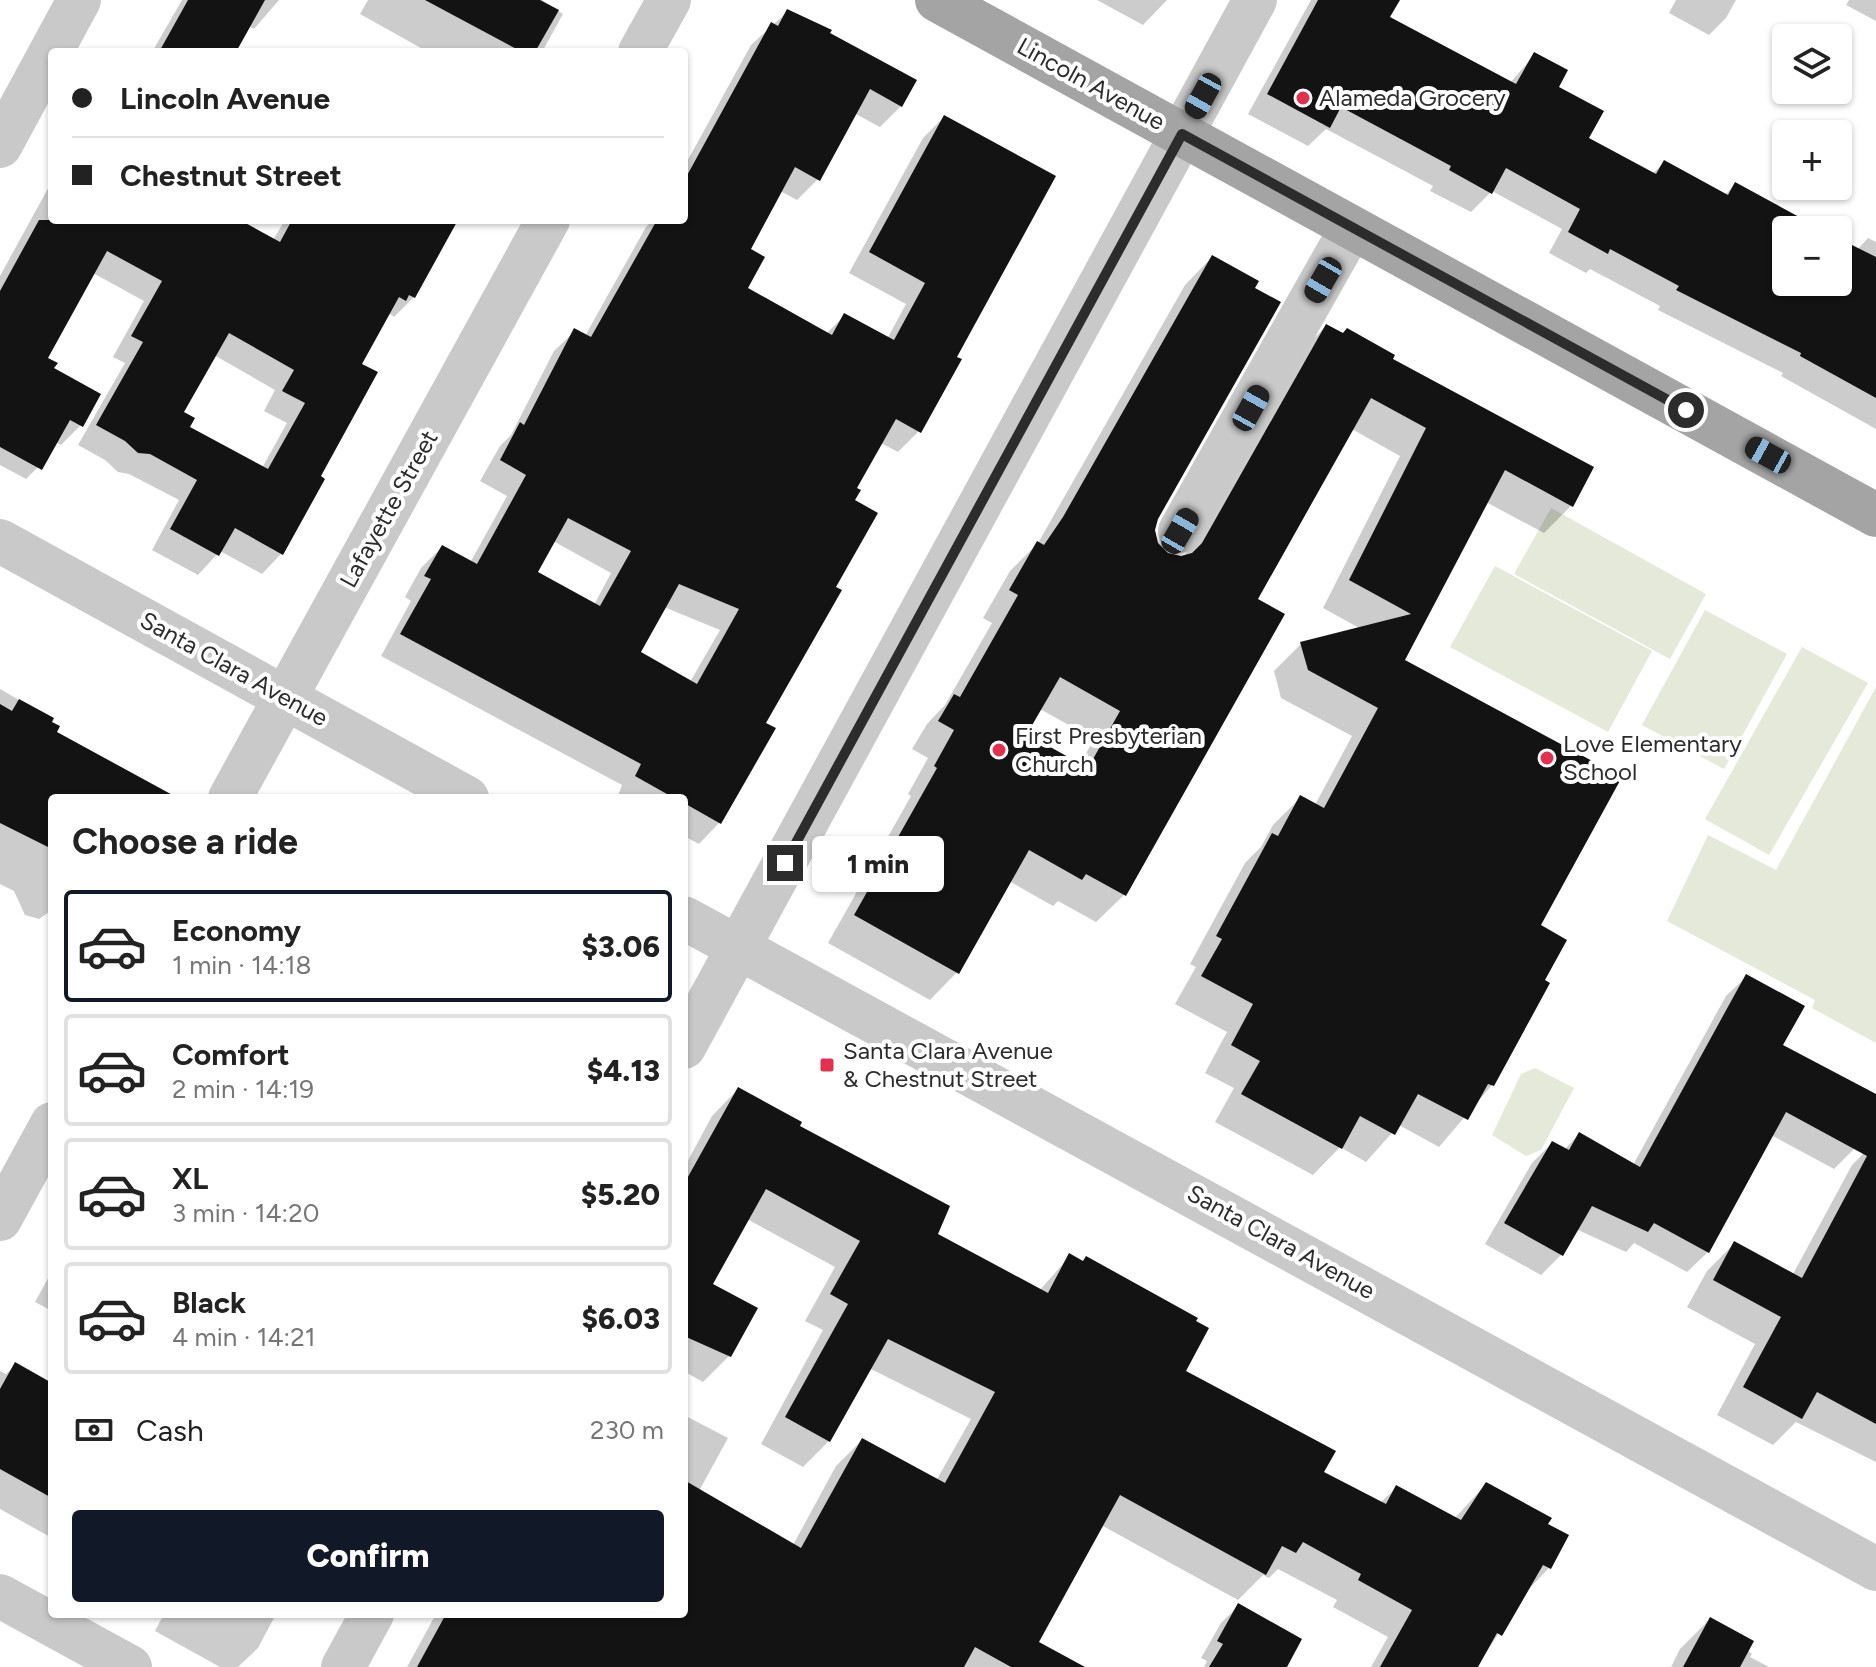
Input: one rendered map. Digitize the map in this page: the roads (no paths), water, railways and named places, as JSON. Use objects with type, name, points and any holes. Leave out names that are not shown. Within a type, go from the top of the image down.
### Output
[{"type":"main road","name":"Lincoln Avenue","points":[[937,0],[1876,515]]},
{"type":"street","points":[[53,48],[79,0]]},
{"type":"street","points":[[642,48],[669,0]]},
{"type":"street","points":[[688,1040],[1255,0]]},
{"type":"street","points":[[0,146],[48,57]]},
{"type":"street","name":"Lafayette Street","points":[[232,794],[546,224]]},
{"type":"street","points":[[1180,531],[1351,229]]},
{"type":"street","name":"Santa Clara Avenue","points":[[0,541],[460,794]]},
{"type":"street","name":"Santa Clara Avenue","points":[[688,920],[1876,1569]]},
{"type":"street","points":[[0,1219],[48,1131]]},
{"type":"street","points":[[0,1596],[130,1667]]},
{"type":"street","points":[[343,1667],[370,1618]]},
{"type":"place","name":"Alameda Grocery","points":[[1303,98]]},
{"type":"place","name":"First Presbyterian Church","points":[[999,750]]},
{"type":"place","name":"Love Elementary School","points":[[1547,758]]},
{"type":"place","name":"Santa Clara Avenue & Chestnut Street","points":[[827,1065]]}]
